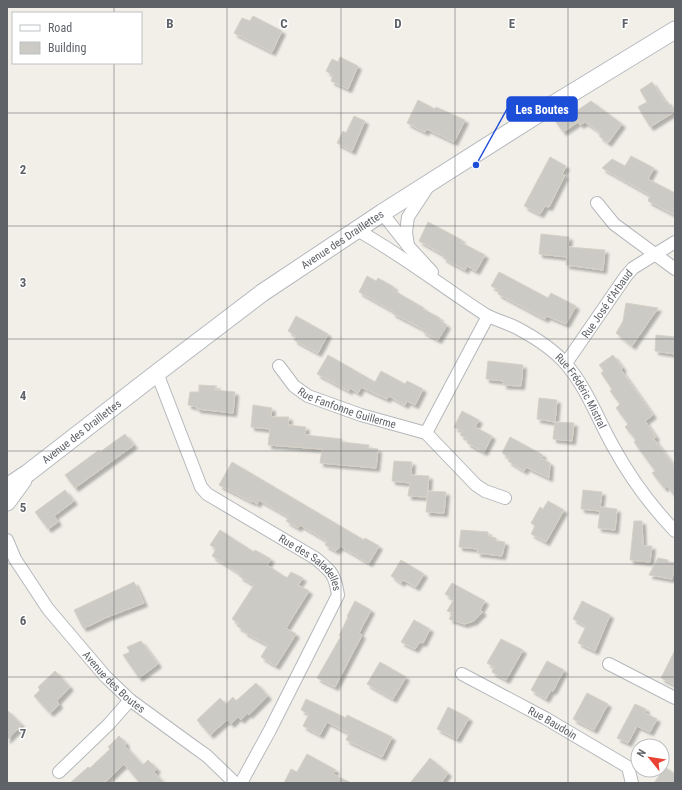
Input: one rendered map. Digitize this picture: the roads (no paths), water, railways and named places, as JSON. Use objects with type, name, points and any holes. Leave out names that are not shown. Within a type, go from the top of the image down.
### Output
[{"type":"street","name":"Avenue des Draillettes","points":[[7,487],[28,473],[262,293],[382,213],[675,30]]},
{"type":"street","points":[[408,247],[406,232],[408,217],[429,185]]},
{"type":"street","points":[[597,203],[614,224],[675,268]]},
{"type":"street","name":"Rue Frédéric Mistral","points":[[382,213],[408,247],[450,290]]},
{"type":"street","name":"Rue Frédéric Mistral","points":[[357,230],[378,242],[488,316],[517,328],[536,339],[566,363],[581,385],[614,448],[646,497],[675,531]]},
{"type":"street","name":"Rue José d'Arbaud","points":[[566,363],[633,268],[675,242]]},
{"type":"street","points":[[488,316],[426,433],[476,485],[485,491],[505,498]]},
{"type":"street","name":"Rue Fanfonne Guillerme","points":[[279,366],[294,386],[308,396],[361,415],[426,433]]},
{"type":"street","name":"Rue des Saladelles","points":[[157,373],[201,487],[207,494],[315,558],[328,569],[336,580],[338,595],[270,730],[241,783]]},
{"type":"street","name":"Avenue des Draillettes","points":[[7,502],[28,473]]},
{"type":"street","name":"Avenue des Boutes","points":[[7,540],[11,555],[52,615],[105,676],[130,700],[207,756],[235,783]]},
{"type":"street","points":[[608,664],[675,698]]},
{"type":"street","name":"Rue Baudoin","points":[[462,674],[544,718],[628,767],[632,783]]},
{"type":"street","points":[[59,772],[109,724],[130,700]]},
{"type":"place","name":"Les Boutes","points":[[476,165]]}]
